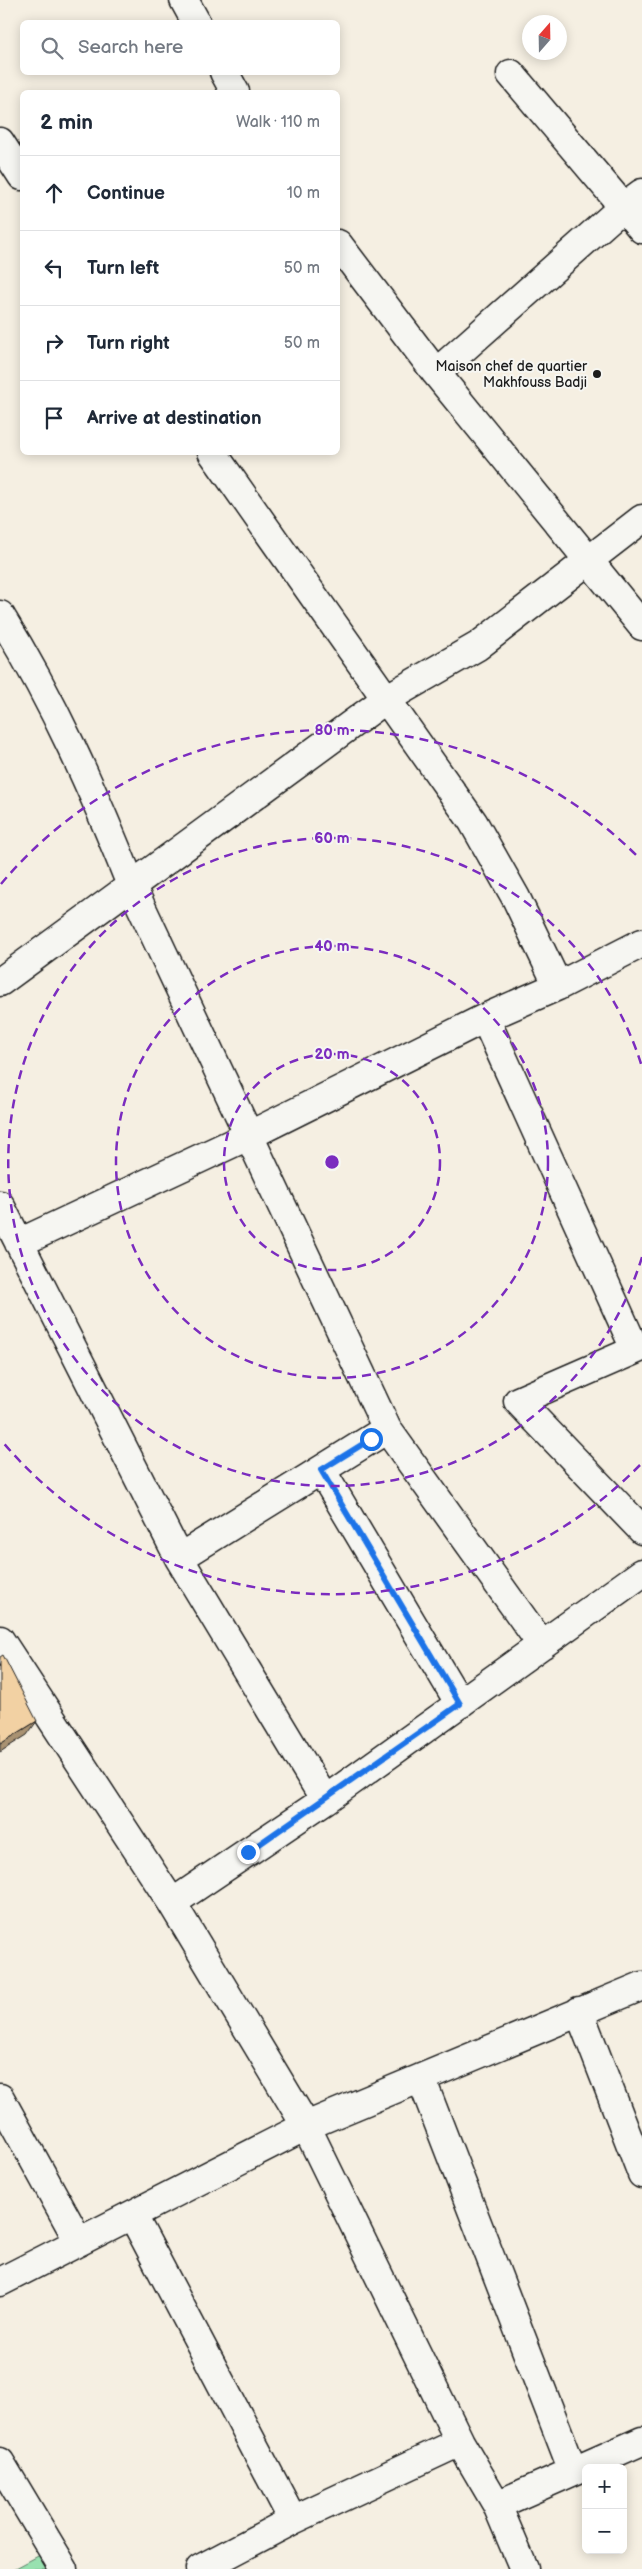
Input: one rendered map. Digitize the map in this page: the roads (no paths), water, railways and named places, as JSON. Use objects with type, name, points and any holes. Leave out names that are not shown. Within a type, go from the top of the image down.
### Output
[{"type":"street","points":[[184,0],[195,20]]},
{"type":"street","points":[[511,74],[632,200],[642,229]]},
{"type":"street","points":[[226,75],[234,90]]},
{"type":"street","points":[[0,142],[20,173]]},
{"type":"street","points":[[436,372],[632,200]]},
{"type":"street","points":[[340,247],[436,372],[642,626]]},
{"type":"street","points":[[214,455],[473,822],[516,898],[558,986]]},
{"type":"street","points":[[0,982],[386,699],[478,646],[642,519]]},
{"type":"street","points":[[0,615],[96,796],[131,885],[388,1429],[542,1645]]},
{"type":"street","points":[[19,1244],[250,1135],[485,1018],[558,986],[642,943]]},
{"type":"street","points":[[485,1018],[638,1348],[518,1401],[642,1530]]},
{"type":"street","points":[[0,1205],[180,1558],[325,1800]]},
{"type":"street","points":[[180,1558],[388,1429]]},
{"type":"street","points":[[321,1470],[460,1704]]},
{"type":"street","points":[[172,1903],[325,1800],[642,1573]]},
{"type":"street","points":[[0,1640],[172,1903],[306,2126],[460,2442],[497,2505],[524,2569]]},
{"type":"street","points":[[0,2282],[78,2240],[132,2216],[306,2126],[642,1986]]},
{"type":"street","points":[[579,2011],[642,2174]]},
{"type":"street","points":[[421,2078],[573,2471]]},
{"type":"street","points":[[0,2098],[78,2240]]},
{"type":"street","points":[[132,2216],[293,2520]]},
{"type":"street","points":[[497,2505],[642,2440]]},
{"type":"street","points":[[200,2569],[293,2520],[460,2442]]},
{"type":"street","points":[[0,2462],[64,2569]]},
{"type":"place","name":"Maison chef de quartier Makhfouss Badji","points":[[597,374]]}]
